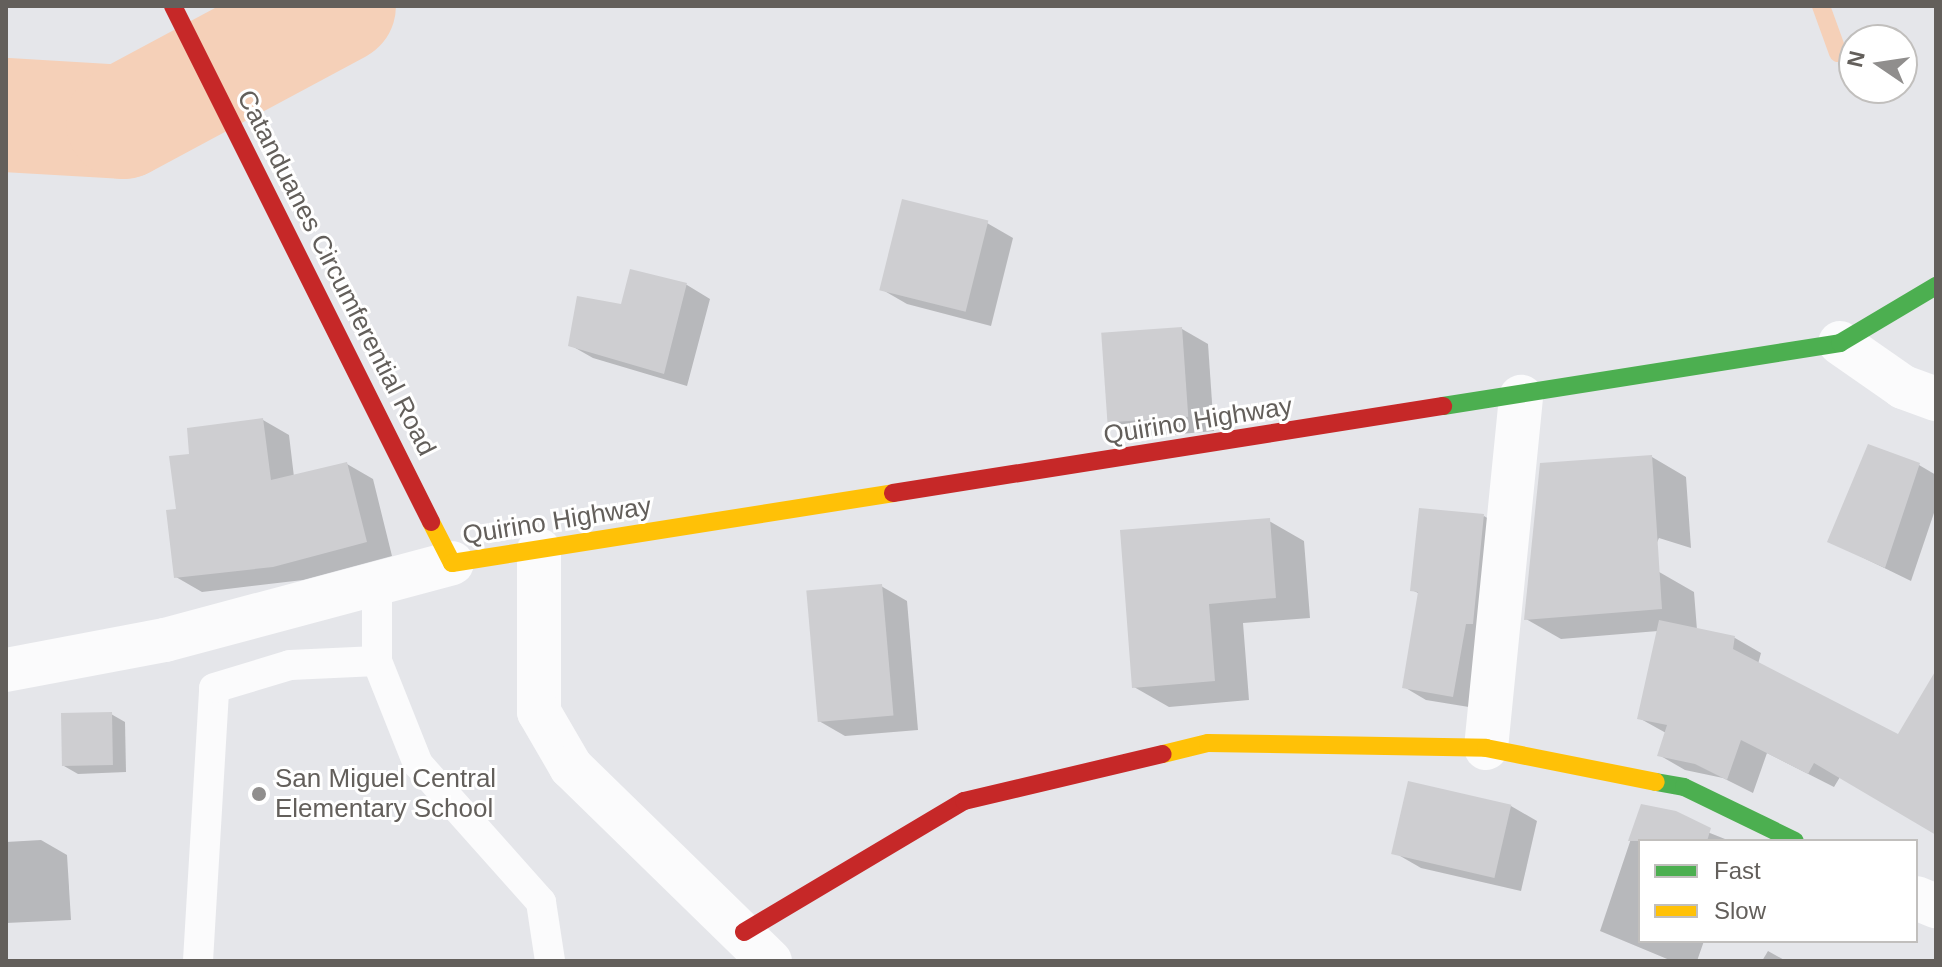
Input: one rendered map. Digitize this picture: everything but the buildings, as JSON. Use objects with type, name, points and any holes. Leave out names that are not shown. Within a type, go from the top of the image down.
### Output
[{"type":"main road","name":"Catanduanes Circumferential Road","points":[[173,6],[452,563]]},
{"type":"main road","name":"Quirino Highway","points":[[452,563],[1521,397],[1840,343],[1936,286]]},
{"type":"main road","points":[[757,946],[964,801],[1208,743],[1486,748],[1684,787],[1791,839]]},
{"type":"street","points":[[1840,343],[1903,387],[1936,399]]},
{"type":"street","points":[[1486,748],[1521,397]]},
{"type":"street","points":[[539,550],[539,712],[581,778],[757,946]]},
{"type":"street","points":[[6,670],[165,640],[377,587],[452,563]]},
{"type":"lane","points":[[377,587],[377,661],[418,764],[541,902],[550,961]]},
{"type":"lane","points":[[198,961],[214,688],[290,665],[377,661]]},
{"type":"waterway","points":[[6,115],[123,122],[339,6]]},
{"type":"waterway","points":[[1821,6],[1838,53]]},
{"type":"traffic: fast","points":[[1443,406],[1840,343],[1936,286]]},
{"type":"traffic: fast","points":[[1656,782],[1684,787],[1791,839]]},
{"type":"traffic: slow","points":[[431,522],[452,563],[893,493]]},
{"type":"traffic: slow","points":[[1163,754],[1208,743],[1486,748],[1656,782]]},
{"type":"traffic: jam","points":[[173,6],[431,522]]},
{"type":"traffic: jam","points":[[893,493],[1443,406]]},
{"type":"traffic: jam","points":[[744,932],[964,801],[1163,754]]},
{"type":"place","name":"San Miguel Central Elementary School","points":[[259,794]]}]
